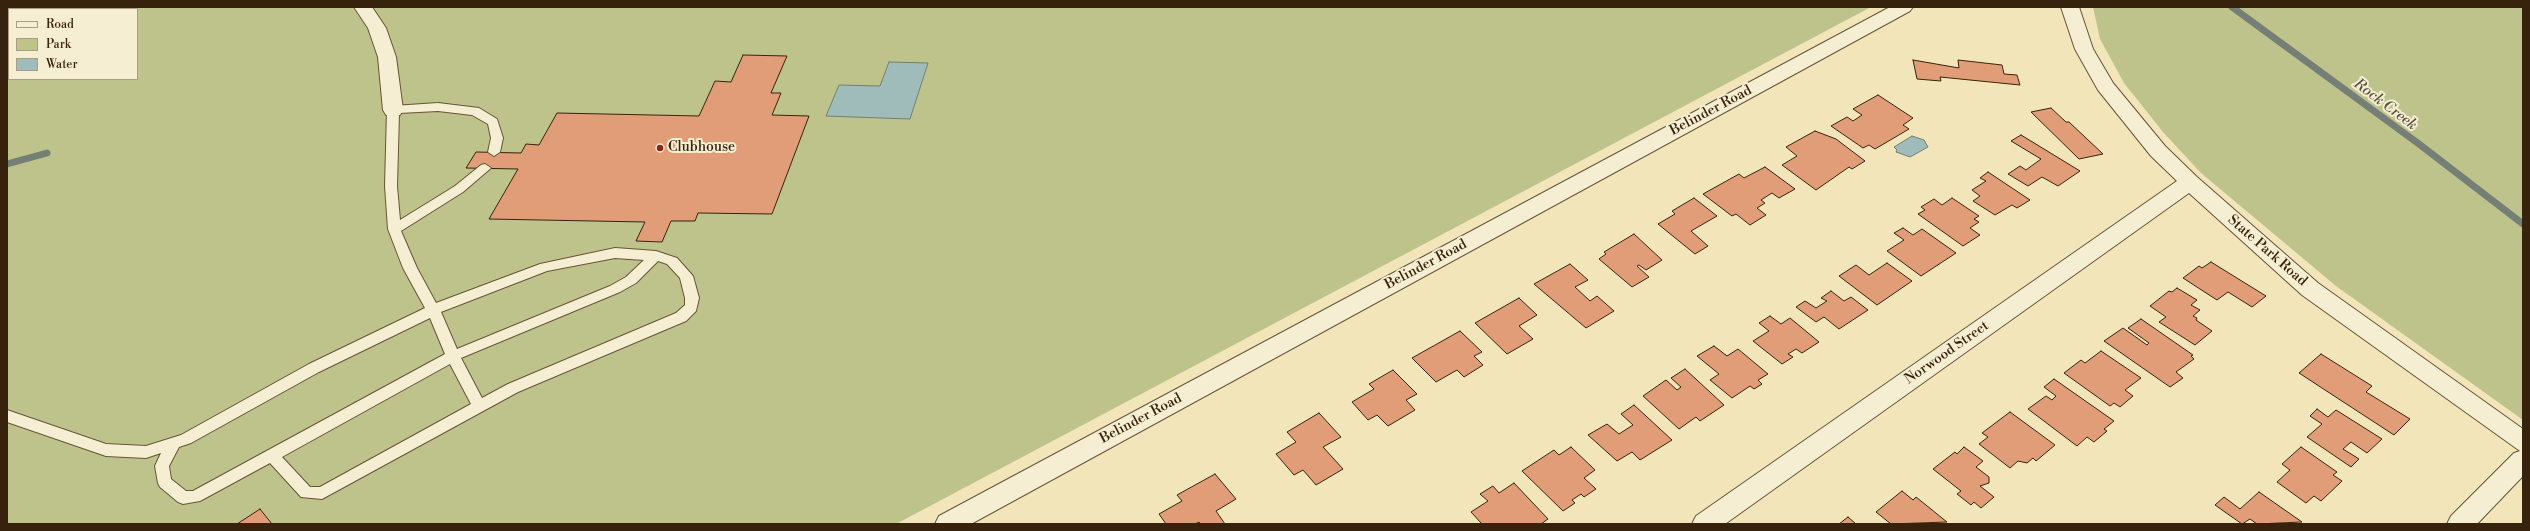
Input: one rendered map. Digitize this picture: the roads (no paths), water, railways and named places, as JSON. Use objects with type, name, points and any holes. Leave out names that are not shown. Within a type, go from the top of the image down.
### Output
[{"type":"street","points":[[363,7],[377,28],[387,57],[393,110]]},
{"type":"street","name":"Belinder Road","points":[[948,524],[1904,7]]},
{"type":"street","name":"State Park Road","points":[[2070,7],[2084,49],[2105,86],[2147,139],[2190,182],[2310,289],[2523,442]]},
{"type":"street","name":"Norwood Street","points":[[1705,524],[2190,182]]},
{"type":"street","points":[[2460,524],[2523,460]]},
{"type":"lane","points":[[479,405],[453,356],[433,310],[410,268],[394,229],[391,186],[393,110],[438,107],[475,111],[493,122],[497,138],[494,152]]},
{"type":"lane","points":[[394,229],[459,189],[485,168]]},
{"type":"lane","points":[[7,416],[106,450],[146,452],[186,439],[314,368],[433,310],[559,264],[615,253],[656,256],[672,260],[686,276],[692,298],[688,312],[479,405],[322,493],[306,493],[272,456]]},
{"type":"lane","points":[[173,444],[162,466],[162,474],[165,483],[183,498],[195,497],[211,490],[453,356],[615,289],[631,280],[656,256]]},
{"type":"water","points":[[889,62],[928,63],[910,119],[826,116],[839,85],[880,86]]},
{"type":"water","points":[[1912,136],[1924,140],[1928,147],[1910,157],[1896,152],[1897,150],[1894,147]]},
{"type":"waterway","name":"Rock Creek","points":[[2232,7],[2419,144],[2523,224]]},
{"type":"waterway","points":[[7,164],[47,153]]},
{"type":"place","name":"Clubhouse","points":[[660,148]]}]
